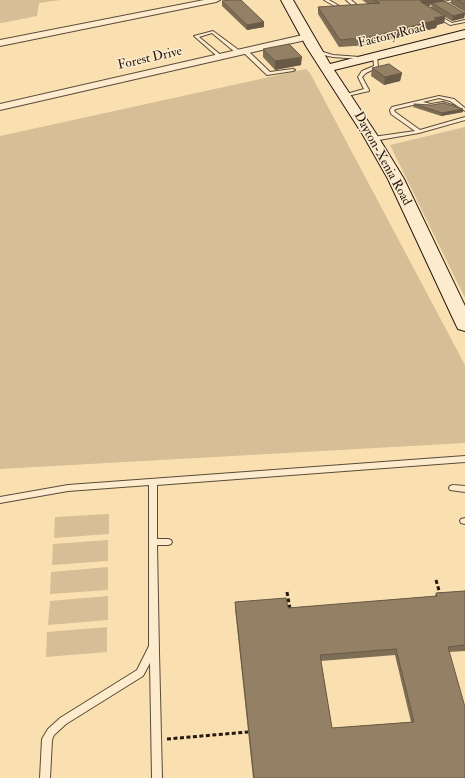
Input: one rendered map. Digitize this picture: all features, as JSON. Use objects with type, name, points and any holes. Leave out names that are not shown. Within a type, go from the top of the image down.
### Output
[{"type":"main road","name":"Dayton-Xenia Road","points":[[288,0],[310,42],[373,139],[396,179],[465,325]]},
{"type":"main road","name":"Factory Road","points":[[327,68],[362,58],[465,34]]},
{"type":"street","points":[[0,44],[216,0]]},
{"type":"street","name":"Forest Drive","points":[[0,107],[242,51],[310,42]]},
{"type":"lane","points":[[326,0],[340,8],[354,7],[355,5],[348,0]]},
{"type":"lane","points":[[457,0],[424,8],[451,24],[465,21]]},
{"type":"lane","points":[[443,3],[448,6]]},
{"type":"lane","points":[[220,56],[196,36],[213,32],[242,51],[269,74],[293,70]]},
{"type":"lane","points":[[310,42],[321,52],[333,56],[362,58]]},
{"type":"lane","points":[[345,96],[367,90],[360,78],[364,72],[376,67],[375,56]]},
{"type":"lane","points":[[419,132],[392,110],[394,108],[434,97],[452,100],[465,110]]},
{"type":"lane","points":[[414,103],[431,105],[443,103],[450,104],[465,114]]},
{"type":"lane","points":[[373,139],[419,132],[465,118]]},
{"type":"lane","points":[[0,500],[68,488],[153,483],[465,459]]},
{"type":"lane","points":[[153,483],[154,646],[157,778]]},
{"type":"lane","points":[[453,488],[465,489]]},
{"type":"lane","points":[[153,542],[168,542]]},
{"type":"lane","points":[[45,778],[47,739],[51,732],[56,726],[68,718],[140,673],[154,646]]},
{"type":"path","points":[[436,580],[441,598]]},
{"type":"path","points":[[288,592],[291,614]]},
{"type":"path","points":[[156,740],[248,732]]},
{"type":"shaded area","points":[[0,0],[61,0],[39,3],[37,16],[0,23]]},
{"type":"shaded area","points":[[306,69],[310,73],[465,365],[465,443],[0,469],[0,136]]},
{"type":"shaded area","points":[[465,127],[465,298],[390,145]]},
{"type":"shaded area","points":[[109,514],[109,534],[54,538],[55,517]]},
{"type":"shaded area","points":[[108,540],[108,561],[52,565],[53,544]]},
{"type":"shaded area","points":[[108,567],[108,590],[50,594],[51,572]]},
{"type":"shaded area","points":[[108,596],[108,620],[48,625],[50,601]]},
{"type":"shaded area","points":[[107,627],[107,652],[46,657],[47,632]]},
{"type":"building","points":[[241,0],[264,22],[247,25],[222,1]]},
{"type":"building","points":[[374,0],[421,0],[421,2],[445,16],[434,18],[437,20],[370,37],[340,40],[318,7],[380,3]]},
{"type":"building","points":[[457,0],[465,0],[465,4]]},
{"type":"building","points":[[444,1],[465,13],[453,16],[432,3]]},
{"type":"building","points":[[289,44],[302,57],[275,61],[263,49]]},
{"type":"building","points":[[389,64],[402,73],[385,77],[372,68]]},
{"type":"building","points":[[443,103],[463,109],[442,113],[414,104],[432,105]]},
{"type":"building","points":[[465,591],[465,645],[448,647],[465,707],[465,778],[254,778],[235,602],[286,598],[288,608],[437,596],[436,593]],"holes":[[[396,649],[414,722],[332,728],[320,655]]]}]
